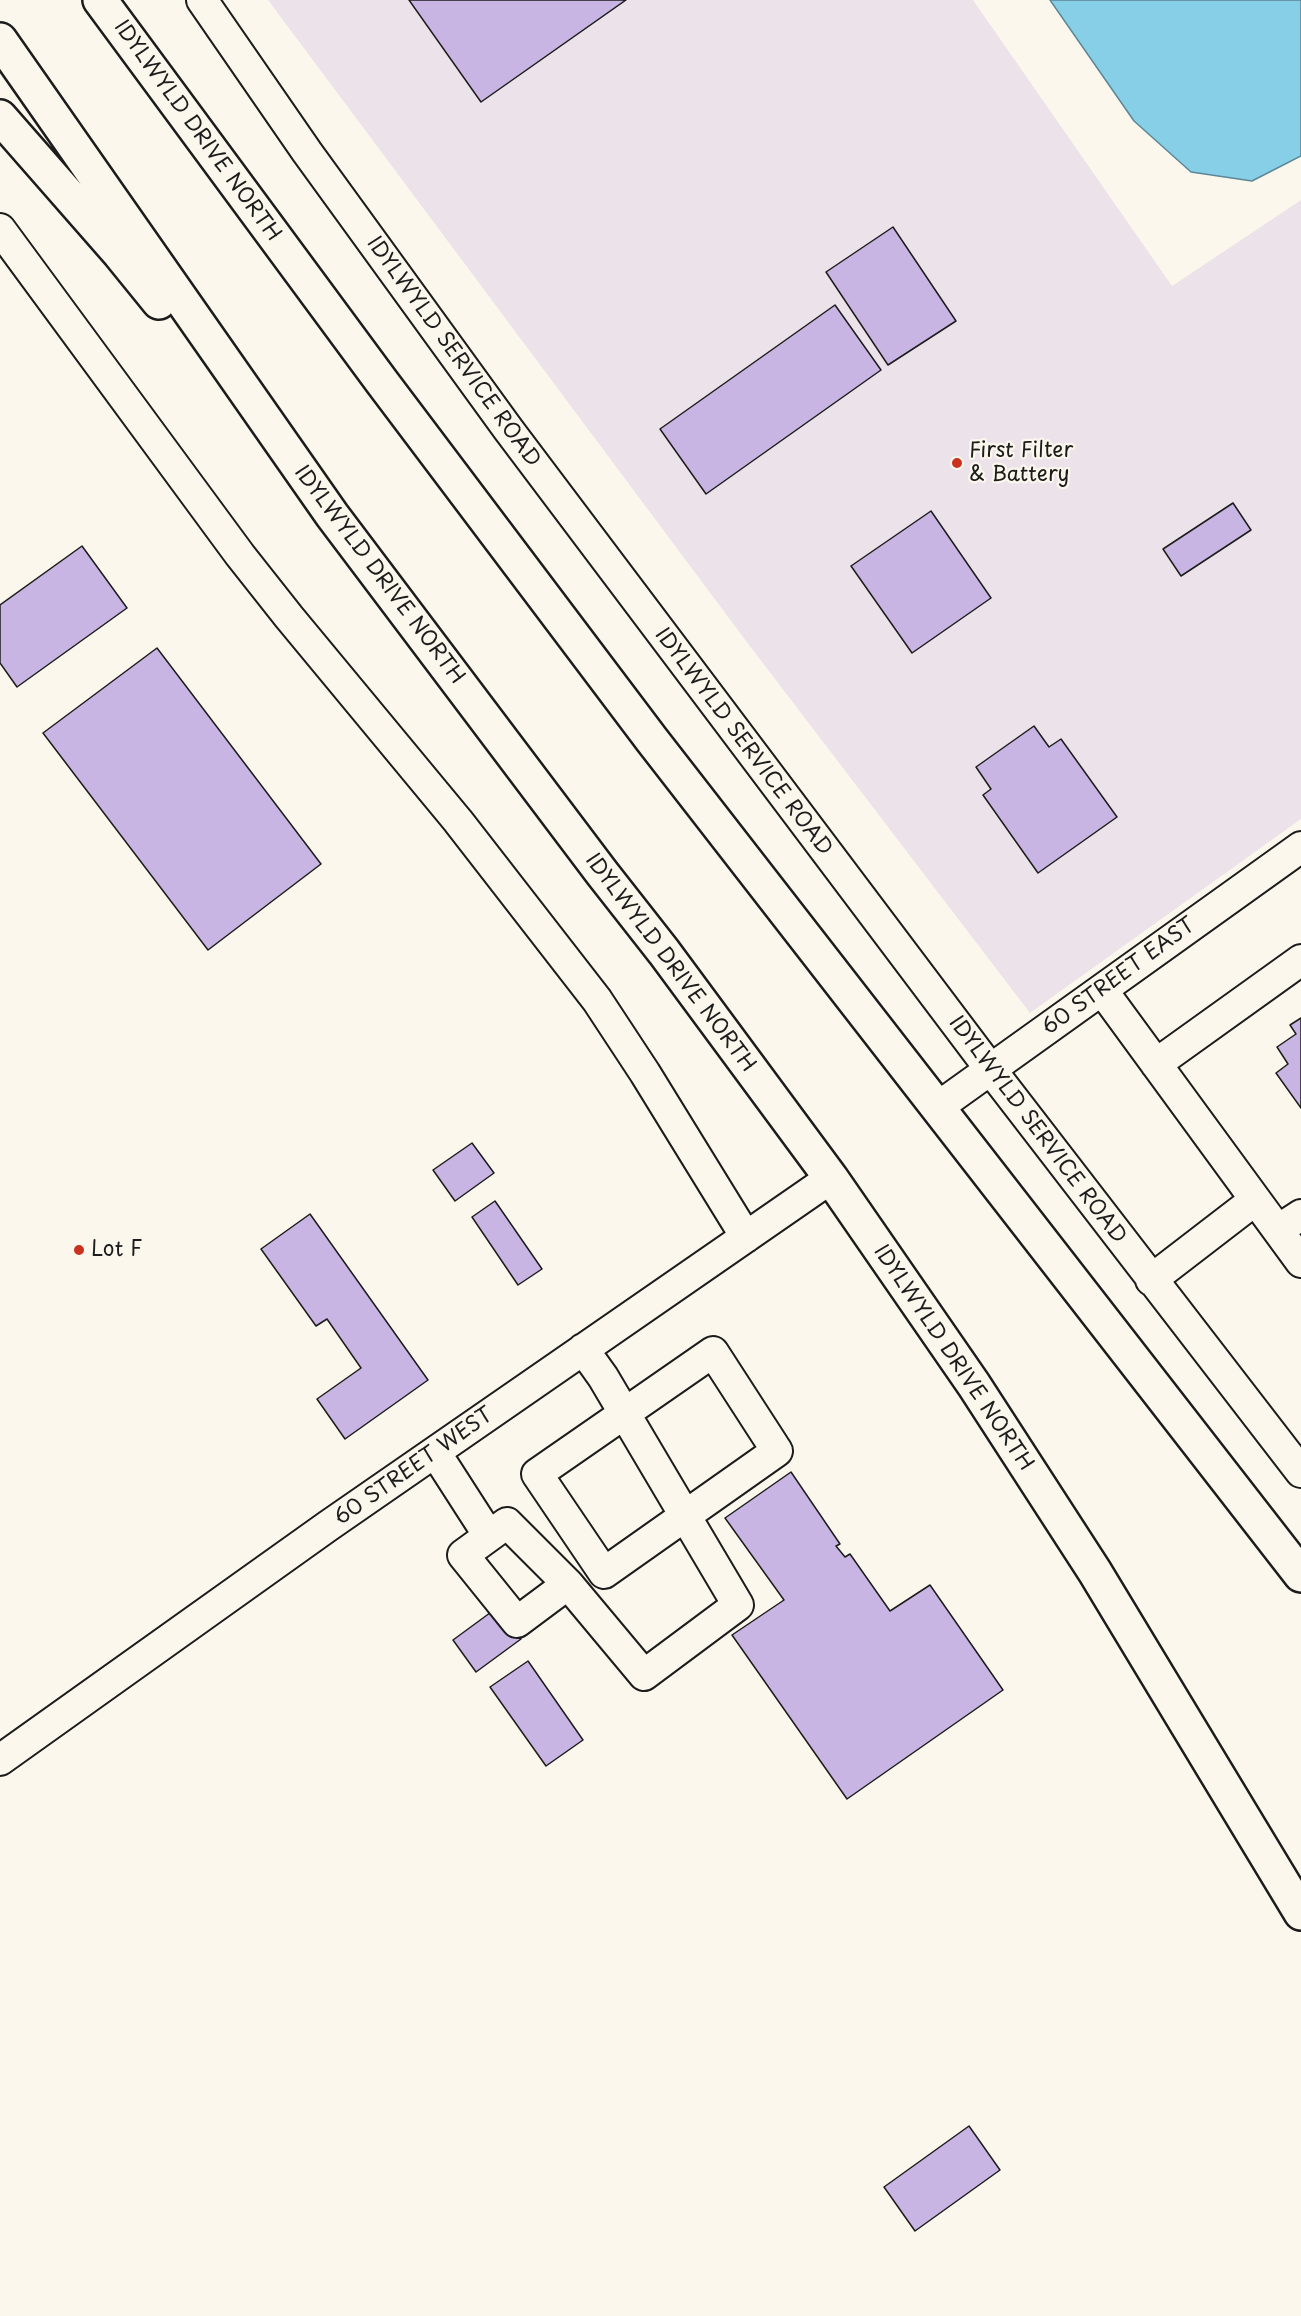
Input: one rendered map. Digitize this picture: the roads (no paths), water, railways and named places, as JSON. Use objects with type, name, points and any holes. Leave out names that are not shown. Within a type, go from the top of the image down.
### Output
[{"type":"highway","name":"IDYLWYLD DRIVE NORTH","points":[[100,0],[382,382],[616,693],[1301,1575]]},
{"type":"highway","name":"IDYLWYLD DRIVE NORTH","points":[[0,40],[332,515],[664,952],[831,1178],[974,1385],[1095,1572],[1301,1913]]},
{"type":"highway","points":[[0,117],[120,254],[332,515]]},
{"type":"street","name":"IDYLWYLD SERVICE ROAD","points":[[202,0],[307,152],[501,420],[991,1070],[1301,1472]]},
{"type":"street","points":[[0,229],[240,555],[458,821],[597,1000],[746,1237]]},
{"type":"street","name":"60 STREET EAST","points":[[938,1107],[1301,848]]},
{"type":"street","points":[[1156,1064],[1301,960]]},
{"type":"street","points":[[1101,990],[1255,1200],[1289,1222],[1301,1262]]},
{"type":"street","name":"60 STREET WEST","points":[[0,1760],[435,1452],[831,1178]]},
{"type":"street","points":[[1151,1280],[1255,1200]]},
{"type":"street","points":[[583,1349],[603,1377],[624,1413],[685,1515],[738,1605],[644,1674],[573,1590],[507,1523],[463,1555],[517,1622],[573,1590],[604,1573],[685,1515],[777,1450],[712,1352],[624,1413],[537,1474],[604,1573]]},
{"type":"street","points":[[435,1452],[489,1536]]},
{"type":"water","points":[[1050,0],[1301,0],[1301,156],[1252,181],[1191,172],[1134,121]]},
{"type":"place","name":"First Filter & Battery","points":[[957,463]]},
{"type":"place","name":"Lot F","points":[[79,1250]]}]
